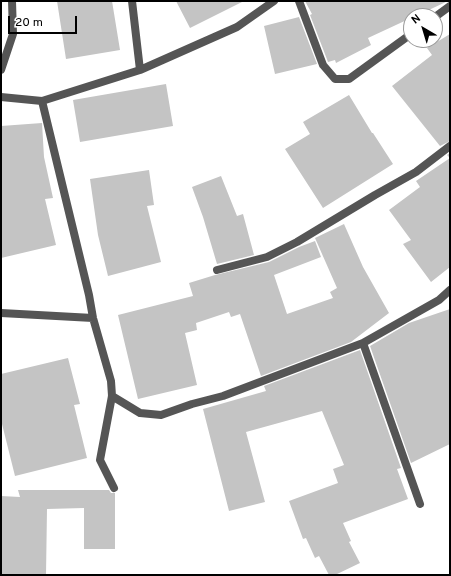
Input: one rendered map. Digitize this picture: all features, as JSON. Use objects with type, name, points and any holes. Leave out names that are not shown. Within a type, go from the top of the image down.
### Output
[{"type":"street","points":[[1,70],[13,34],[12,1]]},
{"type":"street","points":[[132,1],[140,70]]},
{"type":"street","points":[[1,97],[42,101],[140,70],[237,27],[274,1]]},
{"type":"street","points":[[299,1],[323,65],[335,79],[349,79],[403,40]]},
{"type":"street","points":[[42,101],[89,295],[93,318],[112,381],[112,396],[100,460],[114,488]]},
{"type":"street","points":[[217,270],[267,257],[297,242],[416,172],[450,146]]},
{"type":"street","points":[[112,396],[140,413],[161,415],[192,404],[223,396],[363,343],[439,300],[450,290]]},
{"type":"street","points":[[1,313],[93,318]]},
{"type":"street","points":[[363,343],[420,504]]},
{"type":"building","points":[[57,1],[112,1],[120,50],[66,59]]},
{"type":"building","points":[[176,1],[244,1],[190,28]]},
{"type":"building","points":[[305,1],[448,1],[433,8],[403,8],[403,22],[368,38],[371,45],[336,63],[335,60],[328,62],[310,15],[312,14]]},
{"type":"building","points":[[299,17],[317,64],[275,74],[264,26]]},
{"type":"building","points":[[450,34],[450,141],[440,146],[392,86],[432,55],[427,48],[443,48],[443,38]]},
{"type":"building","points":[[166,84],[173,126],[80,142],[73,100]]},
{"type":"building","points":[[349,95],[393,164],[323,208],[285,149],[310,134],[303,122]]},
{"type":"building","points":[[42,123],[44,157],[53,198],[45,199],[56,245],[1,258],[1,126]]},
{"type":"building","points":[[450,158],[450,267],[431,282],[403,244],[411,240],[389,210],[420,187],[416,181]]},
{"type":"building","points":[[149,170],[154,205],[147,206],[161,262],[108,276],[98,235],[90,179]]},
{"type":"building","points":[[221,176],[237,216],[243,214],[254,255],[217,264],[192,187]]},
{"type":"building","points":[[344,224],[363,267],[389,313],[351,342],[261,376],[240,314],[231,317],[229,312],[196,323],[197,330],[185,333],[197,385],[138,399],[118,315],[193,296],[189,283],[269,262],[315,241],[321,257],[274,275],[287,314],[333,298],[330,292],[337,288],[315,238]]},
{"type":"building","points":[[450,309],[450,444],[411,463],[370,346],[409,323]]},
{"type":"building","points":[[360,350],[401,468],[397,469],[408,499],[343,523],[351,541],[349,542],[360,563],[335,575],[329,575],[319,556],[315,558],[306,538],[303,539],[289,501],[338,483],[333,469],[344,465],[322,411],[246,432],[265,502],[229,511],[203,409],[266,391],[264,386]]},
{"type":"building","points":[[68,358],[80,404],[74,405],[87,458],[15,476],[1,420],[1,374]]},
{"type":"building","points":[[18,490],[109,490],[111,493],[115,493],[115,549],[84,549],[84,508],[47,509],[46,575],[1,575],[1,496],[20,497]]}]
